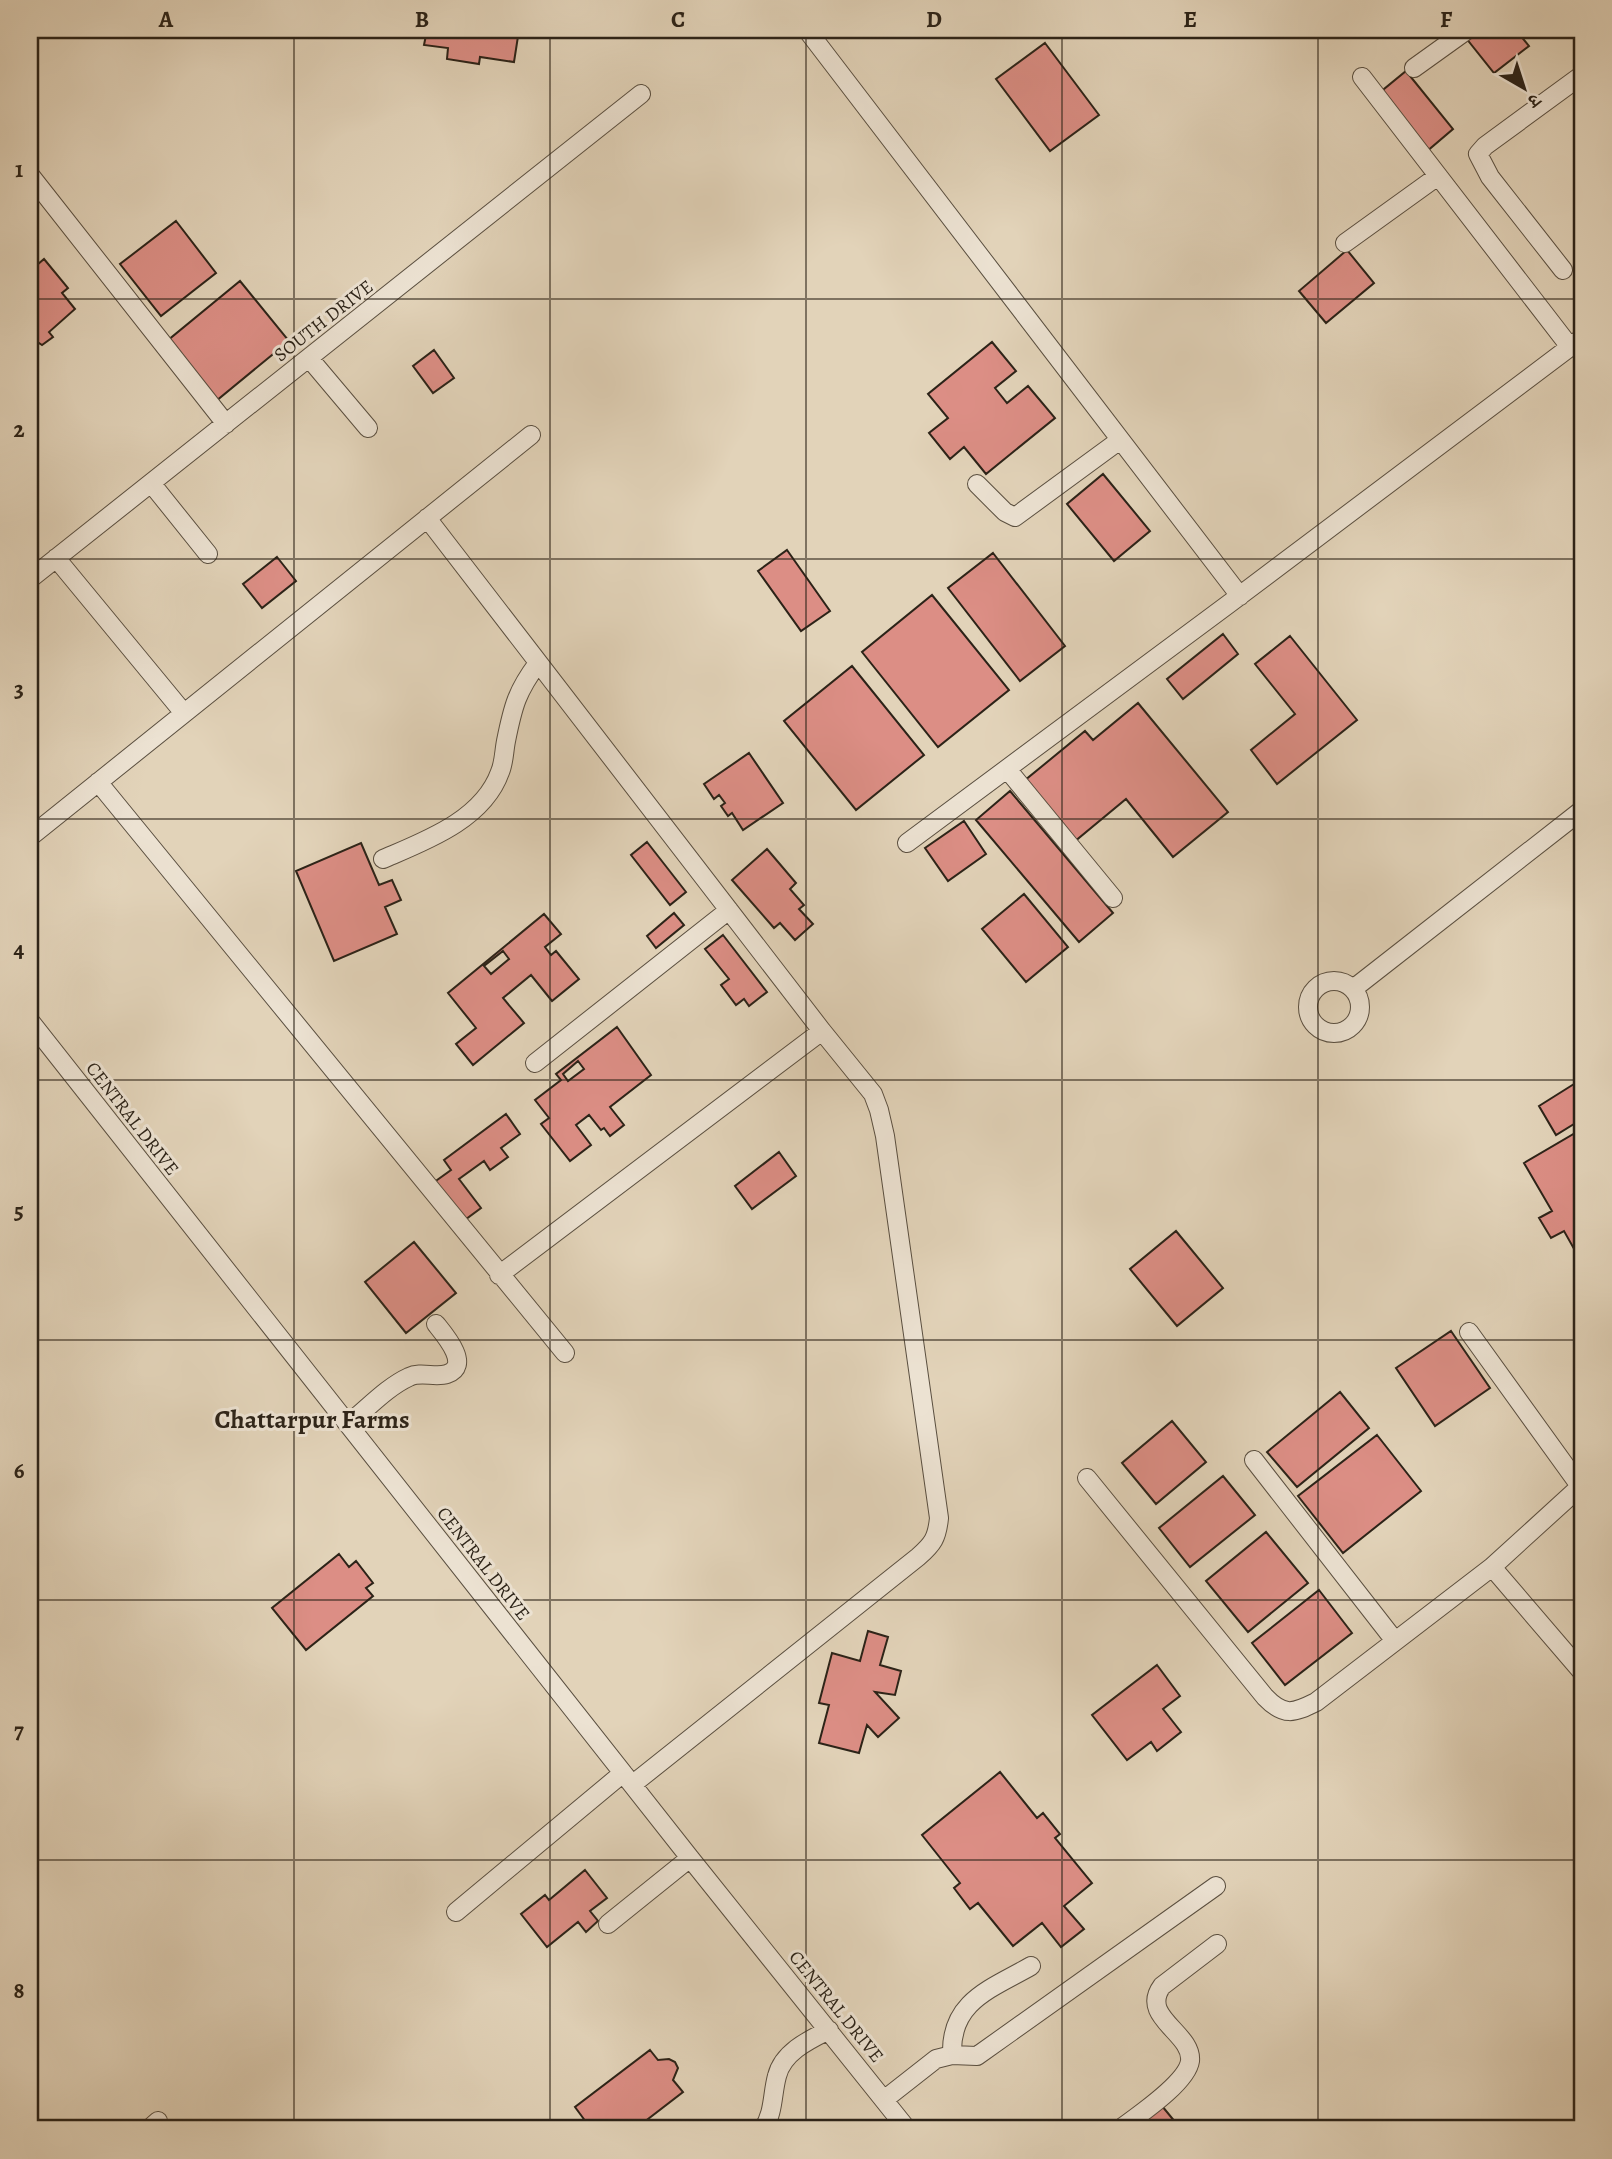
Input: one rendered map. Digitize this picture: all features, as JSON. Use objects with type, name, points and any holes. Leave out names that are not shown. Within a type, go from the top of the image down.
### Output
[{"type":"street","points":[[807,30],[1240,596]]},
{"type":"street","points":[[1414,68],[1466,30]]},
{"type":"street","points":[[1563,270],[1490,177],[1478,154],[1485,146],[1582,75]]},
{"type":"street","points":[[906,843],[1576,343],[1438,176],[1362,77]]},
{"type":"street","name":"SOUTH DRIVE","points":[[30,579],[641,94]]},
{"type":"street","points":[[30,175],[226,424]]},
{"type":"street","points":[[1345,243],[1438,176]]},
{"type":"street","points":[[309,358],[368,428]]},
{"type":"street","points":[[30,837],[531,435]]},
{"type":"street","points":[[977,484],[1005,512],[1015,517],[1120,439]]},
{"type":"street","points":[[151,484],[208,554]]},
{"type":"street","points":[[427,518],[873,1094],[885,1136],[939,1518],[938,1535],[918,1557],[456,1912]]},
{"type":"street","points":[[56,558],[183,712]]},
{"type":"street","points":[[383,859],[443,833],[475,811],[500,772],[516,699],[522,684],[538,663]]},
{"type":"street","points":[[1007,769],[1113,898]]},
{"type":"street","points":[[98,782],[565,1353]]},
{"type":"street","points":[[1353,989],[1582,810]]},
{"type":"street","points":[[535,1063],[729,910]]},
{"type":"street","name":"CENTRAL DRIVE","points":[[30,1021],[907,2129]]},
{"type":"street","points":[[499,1275],[822,1031]]},
{"type":"street","points":[[348,1424],[411,1375],[446,1374],[453,1370],[457,1355],[436,1324]]},
{"type":"street","points":[[1087,1478],[1265,1697],[1281,1710],[1300,1710],[1316,1702],[1492,1567],[1581,1485],[1469,1332]]},
{"type":"street","points":[[1254,1460],[1395,1641]]},
{"type":"street","points":[[1492,1567],[1579,1665]]},
{"type":"street","points":[[608,1924],[690,1858]]},
{"type":"street","points":[[885,2099],[936,2059],[952,2055],[971,2058],[976,2056],[1216,1886]]},
{"type":"street","points":[[1120,2129],[1180,2080],[1187,2069],[1190,2060],[1188,2050],[1156,2008],[1156,1994],[1162,1986],[1217,1944]]},
{"type":"street","points":[[952,2055],[955,2023],[969,2003],[1031,1966]]},
{"type":"street","points":[[763,2129],[772,2107],[777,2074],[789,2056],[806,2042],[829,2030]]},
{"type":"building","points":[[427,30],[519,30],[514,62],[480,57],[479,64],[447,59],[448,48],[424,45]]},
{"type":"building","points":[[1477,30],[1516,30],[1529,46],[1494,73],[1466,38]]},
{"type":"building","points":[[1045,43],[1099,115],[1050,151],[996,79]]},
{"type":"building","points":[[1406,71],[1453,129],[1426,152],[1378,94]]},
{"type":"building","points":[[176,221],[216,273],[161,316],[120,264]]},
{"type":"building","points":[[1347,250],[1374,283],[1326,323],[1299,291]]},
{"type":"building","points":[[44,259],[68,288],[62,293],[75,309],[49,332],[53,337],[35,347],[30,341],[30,271]]},
{"type":"building","points":[[240,281],[289,341],[216,401],[167,341]]},
{"type":"building","points":[[992,342],[1016,371],[995,388],[1007,403],[1028,386],[1055,418],[986,474],[964,447],[950,459],[929,433],[948,418],[928,394]]},
{"type":"building","points":[[434,350],[454,378],[433,393],[413,366]]},
{"type":"building","points":[[1103,474],[1150,531],[1114,561],[1067,504]]},
{"type":"building","points":[[787,550],[830,611],[801,631],[758,571]]},
{"type":"building","points":[[993,553],[1065,646],[1020,681],[948,588]]},
{"type":"building","points":[[277,557],[296,581],[262,608],[243,584]]},
{"type":"building","points":[[932,595],[1009,690],[938,747],[862,652]]},
{"type":"building","points":[[1223,634],[1238,654],[1183,699],[1167,679]]},
{"type":"building","points":[[1290,636],[1357,720],[1277,784],[1251,750],[1295,714],[1255,664]]},
{"type":"building","points":[[852,666],[924,755],[856,810],[784,721]]},
{"type":"building","points":[[1138,703],[1228,812],[1173,857],[1126,799],[1074,842],[1024,781],[1085,731],[1093,740]]},
{"type":"building","points":[[749,753],[783,803],[743,830],[732,813],[728,816],[721,806],[725,803],[719,795],[714,799],[704,784]]},
{"type":"building","points":[[1010,791],[1113,913],[1079,942],[976,820]]},
{"type":"building","points":[[964,821],[986,854],[948,881],[925,848]]},
{"type":"building","points":[[647,842],[686,892],[670,905],[631,855]]},
{"type":"building","points":[[361,843],[379,885],[392,880],[401,900],[385,907],[397,934],[334,961],[296,871]]},
{"type":"building","points":[[767,849],[796,883],[790,889],[804,905],[799,909],[813,924],[795,940],[780,923],[774,928],[732,880]]},
{"type":"building","points":[[1024,894],[1068,947],[1026,982],[982,929]]},
{"type":"building","points":[[674,913],[684,925],[656,948],[647,936]]},
{"type":"building","points":[[544,914],[561,934],[545,947],[551,955],[556,951],[579,979],[552,1001],[531,975],[503,998],[524,1023],[473,1065],[456,1044],[476,1028],[448,993]],"holes":[[[503,951],[509,959],[491,974],[484,966]]]},
{"type":"building","points":[[723,935],[767,992],[749,1006],[744,999],[736,1005],[721,985],[729,979],[705,949]]},
{"type":"building","points":[[617,1027],[651,1075],[610,1107],[624,1125],[610,1136],[604,1128],[601,1130],[589,1115],[576,1125],[591,1145],[570,1161],[541,1124],[549,1118],[535,1100],[561,1080],[556,1074]],"holes":[[[578,1061],[584,1069],[568,1081],[563,1074]]]},
{"type":"building","points":[[1582,1079],[1582,1119],[1556,1135],[1539,1106]]},
{"type":"building","points":[[506,1114],[520,1134],[501,1148],[508,1157],[490,1170],[484,1161],[459,1179],[481,1208],[462,1222],[433,1183],[451,1170],[444,1160]]},
{"type":"building","points":[[1582,1129],[1582,1263],[1564,1231],[1551,1238],[1539,1218],[1552,1211],[1524,1163]]},
{"type":"building","points":[[779,1152],[796,1176],[752,1209],[735,1186]]},
{"type":"building","points":[[1176,1231],[1223,1288],[1177,1326],[1130,1269]]},
{"type":"building","points":[[414,1242],[456,1293],[406,1333],[365,1282]]},
{"type":"building","points":[[1451,1331],[1490,1388],[1435,1426],[1396,1368]]},
{"type":"building","points":[[1340,1392],[1369,1428],[1297,1487],[1267,1452]]},
{"type":"building","points":[[1172,1421],[1206,1462],[1156,1504],[1122,1463]]},
{"type":"building","points":[[1377,1435],[1421,1491],[1343,1553],[1298,1496]]},
{"type":"building","points":[[1223,1476],[1255,1515],[1190,1567],[1159,1528]]},
{"type":"building","points":[[1266,1532],[1308,1583],[1248,1632],[1206,1581]]},
{"type":"building","points":[[339,1554],[349,1567],[356,1561],[373,1583],[366,1588],[373,1596],[306,1650],[272,1608]]},
{"type":"building","points":[[1319,1590],[1352,1633],[1285,1685],[1252,1643]]},
{"type":"building","points":[[868,1631],[888,1637],[880,1665],[901,1671],[895,1695],[875,1692],[899,1718],[878,1737],[867,1725],[859,1753],[819,1743],[829,1705],[819,1703],[832,1653],[860,1661]]},
{"type":"building","points":[[1157,1665],[1180,1696],[1163,1709],[1181,1732],[1157,1751],[1151,1742],[1127,1760],[1092,1715]]},
{"type":"building","points":[[1000,1772],[1037,1818],[1043,1813],[1060,1834],[1055,1838],[1092,1883],[1064,1906],[1084,1929],[1061,1947],[1042,1923],[1013,1946],[978,1903],[970,1909],[954,1888],[960,1883],[922,1835]]},
{"type":"building","points":[[585,1870],[607,1898],[590,1911],[598,1921],[586,1932],[578,1922],[547,1947],[521,1914],[545,1895],[549,1900]]},
{"type":"building","points":[[650,2050],[658,2060],[669,2059],[675,2062],[678,2068],[673,2080],[683,2092],[639,2126],[641,2129],[585,2129],[582,2125],[586,2122],[575,2107]]},
{"type":"building","points":[[1162,2106],[1181,2129],[1133,2129]]},
{"type":"district","name":"Chattarpur Farms","points":[[312,1419]]}]
